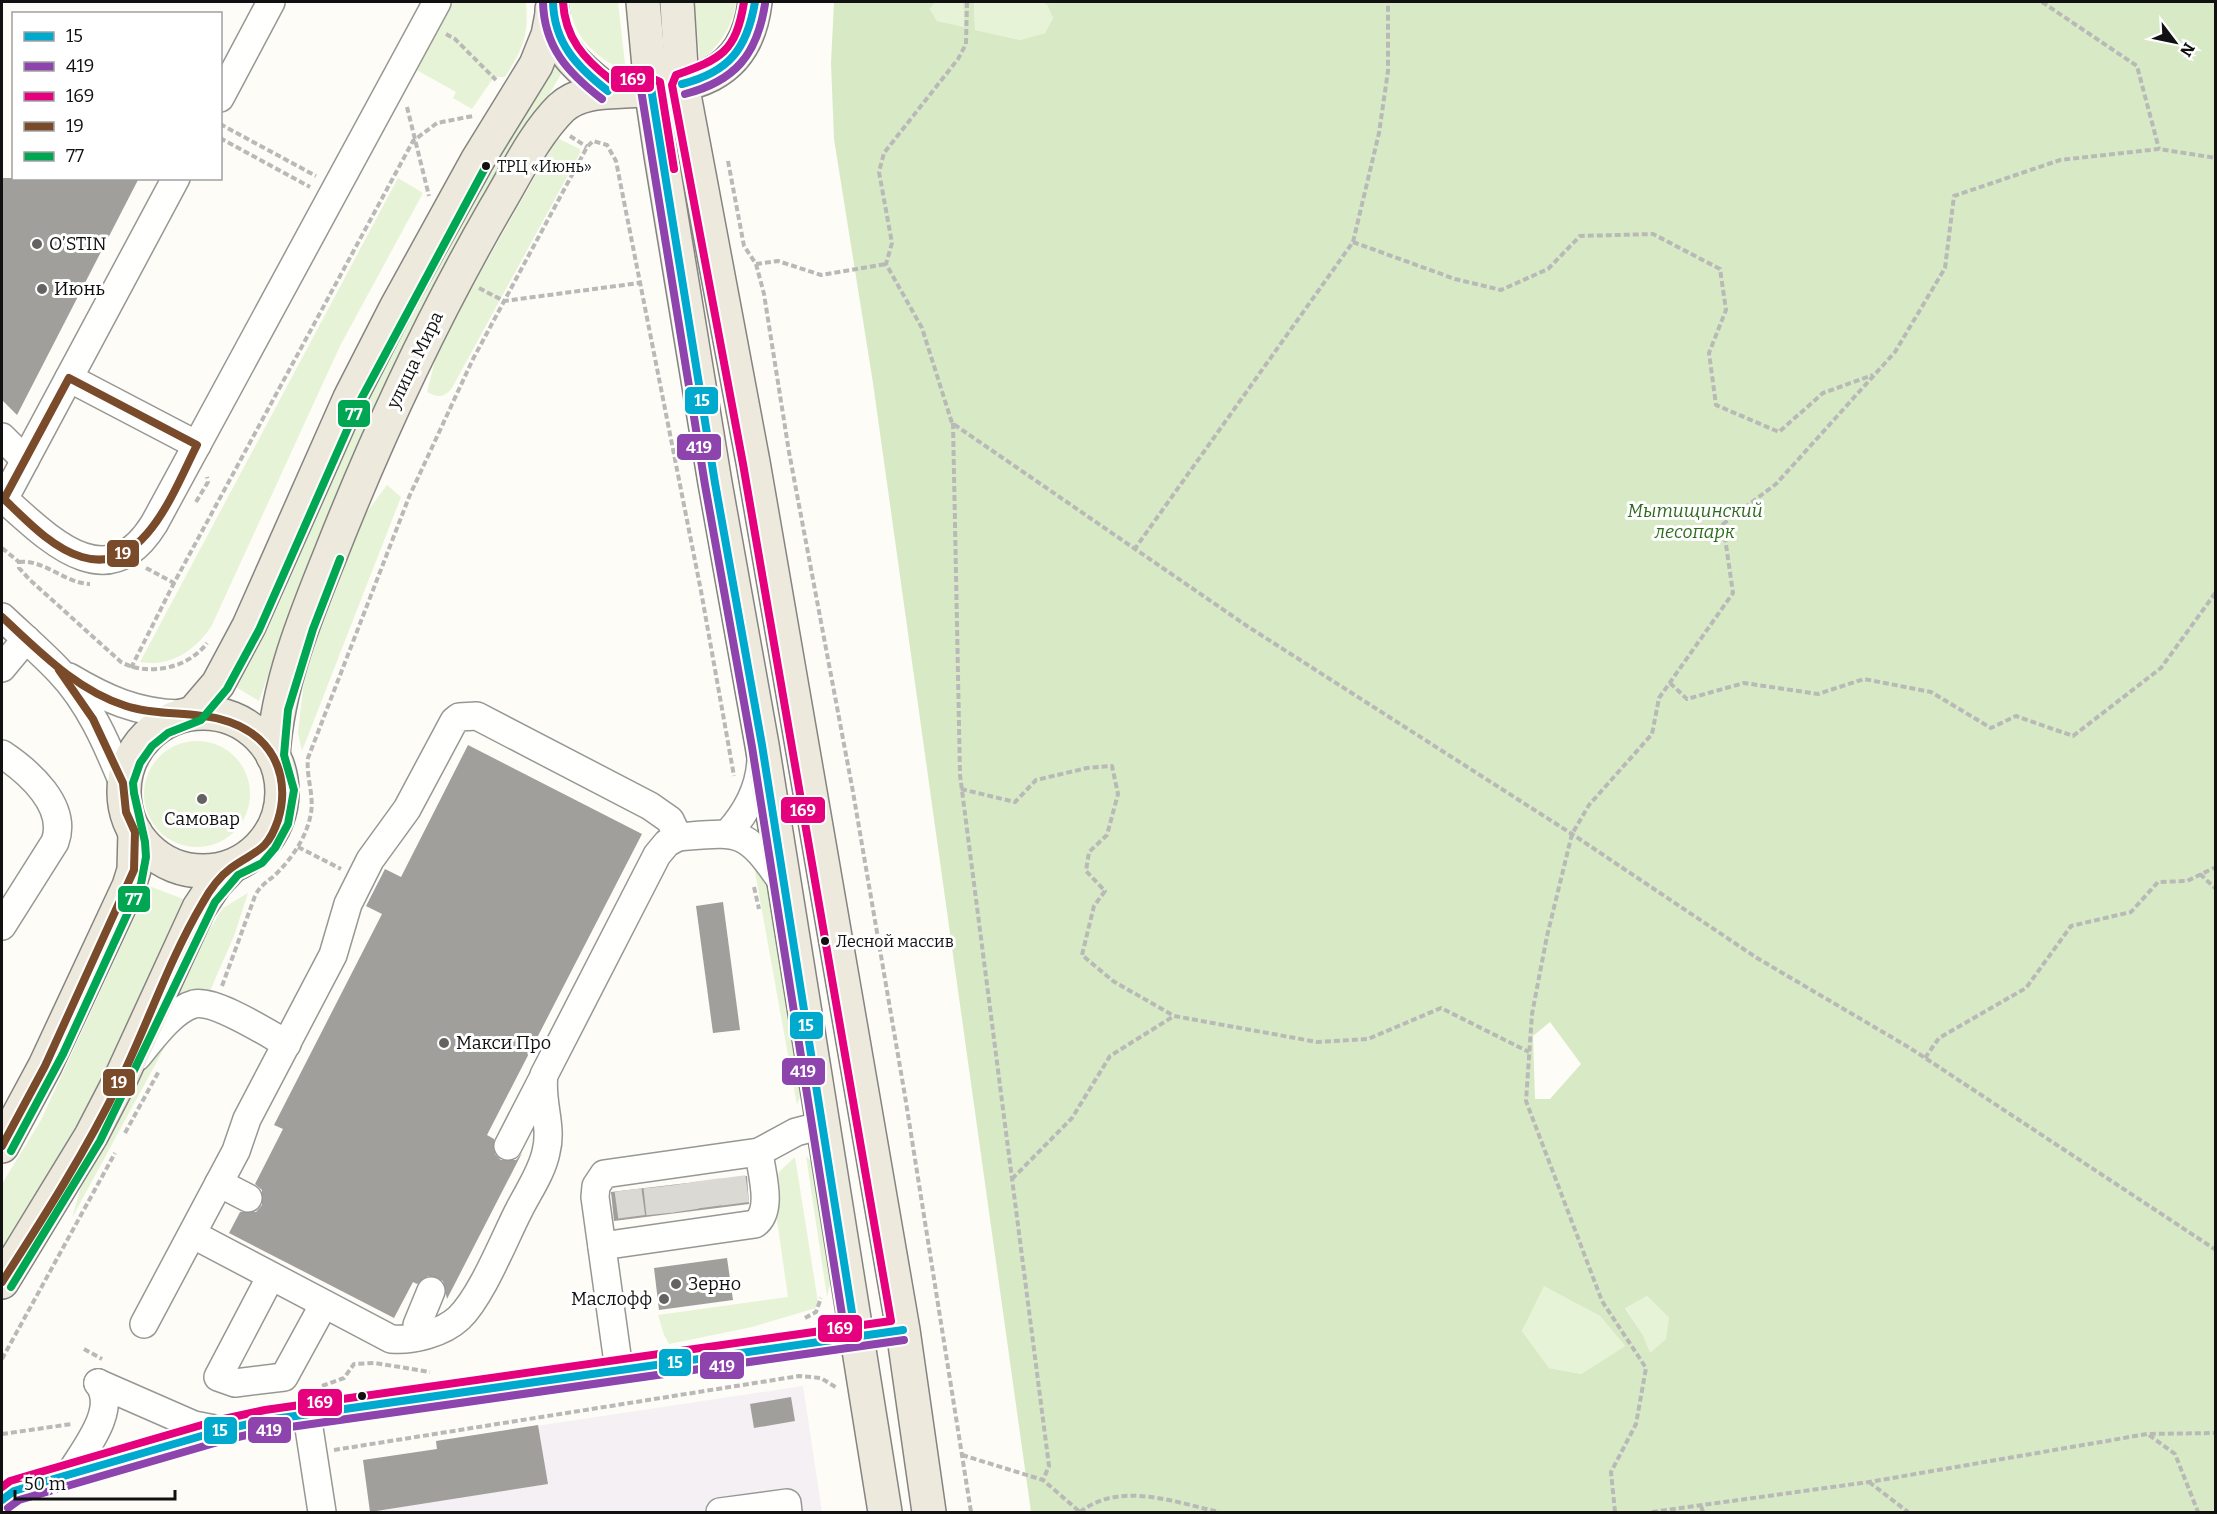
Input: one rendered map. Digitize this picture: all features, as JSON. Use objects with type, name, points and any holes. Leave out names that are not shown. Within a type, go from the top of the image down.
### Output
[{"type":"main road","points":[[643,2],[667,86],[753,462],[903,1330],[929,1512]]},
{"type":"main road","points":[[677,2],[667,86],[713,471],[762,745],[768,882],[823,1125],[885,1512]]},
{"type":"main road","name":"улица Мира","points":[[273,756],[280,700],[321,578],[380,433],[456,276],[538,137],[561,108],[574,99],[608,91],[667,86],[712,76],[729,62],[745,40],[755,2]]},
{"type":"main road","points":[[552,8],[562,47],[572,61],[608,91]]},
{"type":"main road","points":[[187,713],[216,715],[239,723],[258,738],[273,756],[284,790],[278,821],[266,842],[254,856],[232,866],[213,869],[183,866],[159,856],[135,832],[126,812],[123,783],[129,763],[147,737],[187,713],[218,684],[249,626],[350,398],[444,219],[536,65],[548,35],[552,8]]},
{"type":"main road","points":[[2,1146],[45,1066],[129,886],[135,864],[135,832]]},
{"type":"main road","points":[[2,1282],[62,1188],[120,1080],[199,908],[215,884],[232,866]]},
{"type":"street","points":[[222,94],[271,2]]},
{"type":"street","points":[[175,180],[3,501],[36,527],[80,556],[99,561],[119,558],[130,552],[147,535],[197,445],[326,188],[432,12]]},
{"type":"street","points":[[69,378],[197,445]]},
{"type":"street","points":[[2,437],[26,460]]},
{"type":"street","points":[[2,617],[60,672],[93,719],[123,783]]},
{"type":"street","points":[[2,668],[26,639]]},
{"type":"street","points":[[60,672],[125,706],[144,712],[187,713]]},
{"type":"street","points":[[144,1324],[236,1150],[247,1119],[333,955],[344,913],[360,879],[376,850],[407,809],[454,721],[459,717],[477,716],[662,813],[670,820],[678,837]]},
{"type":"street","points":[[508,1146],[657,855],[667,843],[678,837],[735,825],[752,801],[762,745]]},
{"type":"street","points":[[2,754],[23,768],[40,785],[57,819],[59,830],[55,842],[2,926]]},
{"type":"street","points":[[735,825],[746,839],[764,855],[768,882]]},
{"type":"street","points":[[120,1080],[170,1021],[184,1009],[195,1004],[217,1008],[287,1044]]},
{"type":"street","points":[[192,1234],[391,1340],[417,1337],[449,1325],[468,1306],[541,1165],[548,1139],[542,1091],[544,1075]]},
{"type":"street","points":[[619,1370],[596,1186],[604,1174],[627,1180],[693,1171],[759,1152],[796,1132],[823,1125]]},
{"type":"street","points":[[602,1246],[633,1230],[699,1221],[755,1224],[764,1213],[759,1152]]},
{"type":"street","points":[[219,1183],[248,1198]]},
{"type":"street","points":[[271,1276],[218,1377],[234,1383],[284,1377],[324,1304]]},
{"type":"street","points":[[417,1337],[417,1325],[431,1291]]},
{"type":"street","points":[[6,1495],[69,1474],[222,1430],[267,1420],[903,1330]]},
{"type":"street","points":[[69,1474],[105,1408],[105,1395],[98,1383],[194,1425],[222,1430]]},
{"type":"street","points":[[307,1415],[321,1512]]},
{"type":"street","points":[[720,1512],[787,1503],[788,1512]]},
{"type":"path","points":[[968,2],[966,44],[958,59],[884,153],[879,172],[892,243],[886,264],[922,328],[952,423],[961,789],[1049,1466],[1043,1480]]},
{"type":"path","points":[[1134,550],[1353,242],[1379,133],[1388,71],[1388,2]]},
{"type":"path","points":[[2042,2],[2136,66],[2159,149]]},
{"type":"path","points":[[432,12],[497,81]]},
{"type":"path","points":[[406,103],[413,141],[429,196]]},
{"type":"path","points":[[131,668],[174,583],[413,141],[437,123],[476,115]]},
{"type":"path","points":[[222,125],[322,178],[326,188],[315,190],[222,139]]},
{"type":"path","points":[[564,132],[587,147]]},
{"type":"path","points":[[224,980],[258,890],[284,865],[298,846],[311,815],[312,794],[308,763],[310,753],[409,497],[473,359],[587,147],[593,141],[603,142],[612,151],[616,161],[700,591],[735,825]]},
{"type":"path","points":[[1615,1512],[1611,1472],[1636,1424],[1646,1368],[1602,1301],[1553,1179],[1526,1101],[1532,1014],[1547,936],[1572,834],[1589,805],[1652,734],[1659,698],[1733,593],[1723,524],[1776,484],[1894,352],[1945,268],[1954,196],[2060,160],[2159,149],[2216,158]]},
{"type":"path","points":[[728,161],[744,246],[756,264],[764,294],[809,564],[857,816],[971,1512]]},
{"type":"path","points":[[1353,242],[1455,279],[1501,290],[1548,269],[1580,236],[1653,234],[1720,269],[1726,310],[1709,353],[1716,405],[1779,432],[1823,393],[1874,375]]},
{"type":"path","points":[[756,264],[778,261],[821,275],[886,264]]},
{"type":"path","points":[[476,286],[504,301],[639,283]]},
{"type":"path","points":[[952,423],[1247,626],[1572,834],[1757,958],[1925,1058],[2216,1250]]},
{"type":"path","points":[[2,548],[19,562],[19,568],[29,582],[131,668],[142,671],[157,670],[184,661],[194,656],[209,640]]},
{"type":"path","points":[[142,566],[174,583]]},
{"type":"path","points":[[1670,683],[1687,699],[1744,683],[1818,694],[1864,679],[1931,692],[1991,728],[2016,716],[2073,736],[2161,668],[2216,592]]},
{"type":"path","points":[[961,789],[1015,802],[1036,780],[1087,768],[1112,766],[1118,794],[1107,835],[1089,852],[1086,872],[1105,891],[1094,906],[1082,955],[1113,981],[1174,1016],[1317,1042],[1368,1039],[1440,1008],[1529,1052]]},
{"type":"path","points":[[298,846],[360,879]]},
{"type":"path","points":[[1925,1058],[1940,1038],[2026,988],[2071,926],[2131,912],[2158,882],[2187,881],[2216,867]]},
{"type":"path","points":[[2200,874],[2216,889]]},
{"type":"path","points":[[760,915],[768,882]]},
{"type":"path","points":[[1011,1180],[1072,1118],[1110,1056],[1174,1016]]},
{"type":"path","points":[[121,1142],[165,1060]]},
{"type":"path","points":[[2,1359],[115,1152]]},
{"type":"path","points":[[796,1320],[816,1312],[822,1303],[821,1296]]},
{"type":"path","points":[[84,1349],[105,1360]]},
{"type":"path","points":[[321,1386],[344,1378],[354,1364],[375,1363],[435,1372]]},
{"type":"path","points":[[313,1453],[799,1376],[821,1378],[834,1384],[838,1390]]},
{"type":"path","points":[[1652,1512],[1869,1482],[2148,1434],[2216,1433]]},
{"type":"path","points":[[2148,1434],[2175,1454],[2198,1512]]},
{"type":"path","points":[[962,1455],[1043,1480],[1080,1512],[1098,1500],[1122,1495],[1166,1500],[1219,1512]]},
{"type":"path","points":[[1869,1482],[1908,1512]]},
{"type":"path","points":[[1701,1506],[1703,1512]]},
{"type":"shaded area","points":[[803,1386],[822,1512],[370,1512],[363,1460],[437,1450],[436,1441]]},
{"type":"green space","points":[[449,2],[526,2],[527,24],[516,58],[505,77],[494,77],[472,109],[453,98],[456,92],[413,68]]},
{"type":"green space","points":[[570,2],[618,2],[626,72],[605,60],[580,36],[571,14]]},
{"type":"green space","points":[[694,2],[736,2],[732,20],[724,35],[700,62]]},
{"type":"green space","name":"Мытищинский лесопарк","points":[[834,2],[935,2],[930,9],[937,21],[964,27],[963,2],[974,2],[975,30],[1020,40],[1045,33],[1053,18],[1047,5],[1042,2],[2215,2],[2215,1512],[1031,1512],[873,383],[834,139],[831,63]],"holes":[[[1550,1022],[1581,1064],[1550,1099],[1535,1099],[1533,1036]],[[1544,1286],[1600,1316],[1625,1346],[1581,1374],[1549,1368],[1522,1331]],[[1647,1296],[1669,1318],[1666,1339],[1650,1353],[1643,1335],[1625,1308]]]},
{"type":"green space","points":[[935,2],[963,2],[964,28],[937,21],[930,9]]},
{"type":"green space","points":[[974,2],[1042,2],[1047,5],[1053,18],[1045,33],[1020,40],[975,30]]},
{"type":"green space","points":[[556,62],[563,71],[502,174],[284,630],[259,701],[234,686],[396,339],[459,224]]},
{"type":"green space","points":[[557,138],[580,149],[580,153],[452,388],[441,396],[427,392],[439,345]]},
{"type":"green space","points":[[398,178],[423,193],[340,346],[212,625],[199,642],[182,655],[162,662],[140,662]]},
{"type":"green space","points":[[387,485],[401,497],[302,751],[298,733],[307,653],[361,520]]},
{"type":"green space","points":[[197,741],[217,745],[235,756],[246,774],[250,794],[246,814],[235,832],[217,843],[197,847],[177,843],[159,832],[148,814],[144,794],[148,774],[159,756],[177,745]]},
{"type":"green space","points":[[753,861],[769,891],[803,1089],[797,1105]]},
{"type":"green space","points":[[149,886],[183,899],[90,1109],[2,1255],[2,1184],[41,1120]]},
{"type":"green space","points":[[248,893],[234,936],[209,993],[192,992],[172,1008],[186,967],[223,908]]},
{"type":"green space","points":[[165,1039],[168,1041],[72,1218],[84,1176],[143,1063]]},
{"type":"green space","points":[[806,1156],[814,1164],[832,1276],[827,1297]]},
{"type":"green space","points":[[795,1157],[818,1302],[816,1308],[752,1327],[669,1344],[658,1315],[788,1297],[773,1192],[779,1172]]},
{"type":"green space","points":[[1544,1285],[1600,1316],[1625,1346],[1581,1374],[1549,1368],[1522,1331]]},
{"type":"green space","points":[[1647,1296],[1669,1318],[1667,1339],[1650,1354],[1643,1335],[1625,1307]]},
{"type":"building","name":"Июнь","points":[[2,178],[12,178],[12,180],[138,180],[17,415],[2,400]]},
{"type":"building","points":[[468,745],[642,834],[487,1135],[494,1139],[495,1154],[501,1160],[516,1160],[522,1153],[447,1299],[443,1281],[428,1276],[417,1284],[413,1282],[394,1318],[229,1233],[240,1212],[256,1212],[262,1205],[262,1190],[255,1184],[283,1129],[274,1125],[382,914],[366,906],[385,869],[401,877]]},
{"type":"building","points":[[723,902],[740,1030],[713,1033],[696,906]]},
{"type":"building","points":[[747,1176],[749,1204],[614,1221],[611,1192]]},
{"type":"building","points":[[727,1258],[733,1300],[659,1310],[654,1268]]},
{"type":"building","points":[[791,1397],[795,1421],[754,1428],[750,1404]]},
{"type":"building","points":[[538,1425],[548,1484],[370,1512],[363,1460],[437,1449],[436,1441]]},
{"type":"tunnel","points":[[732,1177],[736,1206]]},
{"type":"tunnel","points":[[707,1180],[711,1209]]},
{"type":"tunnel","points":[[681,1184],[685,1212]]},
{"type":"tunnel","points":[[657,1187],[660,1215]]},
{"type":"tunnel","points":[[628,1190],[632,1219]]},
{"type":"transit line","name":"419","points":[[543,2],[548,32],[560,58],[602,99]]},
{"type":"transit line","name":"15","points":[[553,2],[558,30],[569,53],[586,73],[608,91]]},
{"type":"transit line","name":"169","points":[[563,2],[572,37],[584,56],[601,72],[611,80],[651,78],[660,82],[674,169]]},
{"type":"transit line","name":"169","points":[[2,1487],[10,1481],[37,1473],[219,1420],[265,1410],[891,1321],[743,464],[672,85],[676,75],[715,58],[731,43],[741,19],[744,2]]},
{"type":"transit line","name":"15","points":[[682,84],[712,73],[733,56],[747,33],[755,2]]},
{"type":"transit line","name":"419","points":[[685,94],[717,82],[741,63],[756,38],[765,4]]},
{"type":"transit line","name":"15","points":[[651,88],[715,483],[762,745],[856,1338]]},
{"type":"transit line","name":"419","points":[[641,90],[705,485],[752,747],[846,1340]]},
{"type":"transit line","name":"77","points":[[11,1151],[63,1054],[141,884],[146,857],[145,842],[133,783],[140,763],[152,746],[168,733],[201,720],[227,689],[259,630],[359,403],[486,166]]},
{"type":"transit line","name":"19","points":[[69,378],[197,445],[167,504],[154,524],[140,541],[123,554],[104,559],[82,557],[60,547],[4,499],[69,378]]},
{"type":"transit line","name":"77","points":[[11,1287],[100,1141],[215,902],[238,875],[262,863],[275,848],[288,824],[294,790],[284,755],[288,710],[313,629],[340,559]]},
{"type":"transit line","name":"19","points":[[2,617],[59,668],[108,699],[143,710],[212,717],[244,728],[259,739],[273,756],[282,787],[281,809],[274,831],[259,850],[227,872],[205,899],[179,947],[107,1107],[64,1183],[2,1282]]},
{"type":"transit line","name":"19","points":[[2,1146],[45,1066],[134,870],[135,832],[126,812],[123,783],[93,719],[59,670]]},
{"type":"transit line","name":"15","points":[[2,1500],[14,1491],[40,1483],[222,1430],[267,1420],[903,1330]]},
{"type":"transit line","name":"419","points":[[8,1508],[19,1500],[225,1440],[269,1430],[904,1340]]},
{"type":"place","name":"ТРЦ «Июнь»","points":[[486,166]]},
{"type":"place","name":"O’STIN","points":[[37,244]]},
{"type":"place","name":"Июнь","points":[[42,289]]},
{"type":"place","name":"Самовар","points":[[202,799]]},
{"type":"place","name":"Лесной массив","points":[[825,941]]},
{"type":"place","name":"Макси Про","points":[[444,1043]]},
{"type":"place","name":"Зерно","points":[[676,1284]]},
{"type":"place","name":"Маслофф","points":[[664,1299]]}]
